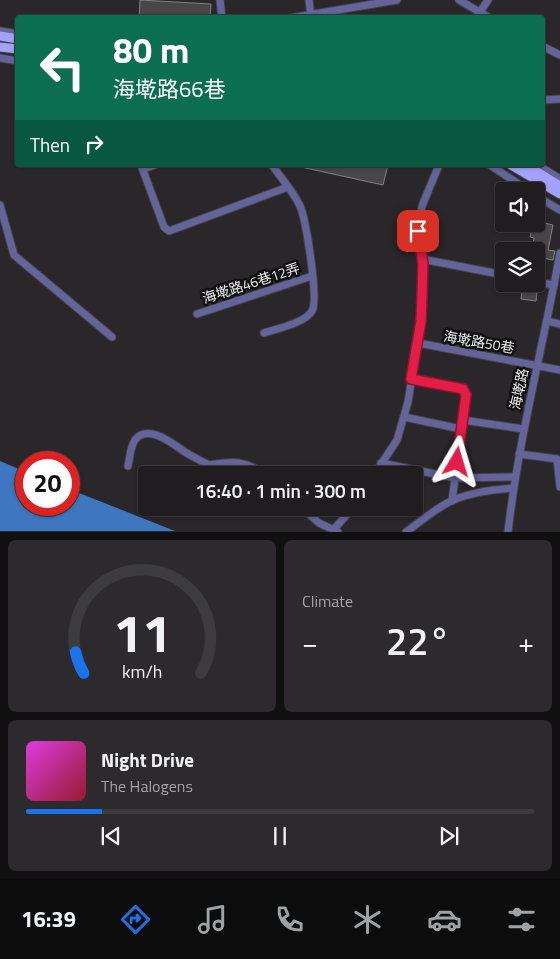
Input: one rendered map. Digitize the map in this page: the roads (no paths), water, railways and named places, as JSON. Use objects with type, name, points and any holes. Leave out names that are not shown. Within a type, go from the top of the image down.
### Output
[{"type":"main road","points":[[0,36],[15,38]]},
{"type":"main road","points":[[0,47],[15,49]]},
{"type":"main road","points":[[514,167],[560,194]]},
{"type":"main road","points":[[529,167],[560,186]]},
{"type":"street","points":[[220,0],[222,15]]},
{"type":"street","points":[[309,0],[311,15]]},
{"type":"street","points":[[316,15],[397,0]]},
{"type":"street","points":[[459,0],[478,15],[488,0]]},
{"type":"street","points":[[0,31],[15,34]]},
{"type":"street","points":[[545,48],[560,56]]},
{"type":"street","points":[[0,58],[15,60]]},
{"type":"street","points":[[545,100],[560,99]]},
{"type":"street","points":[[142,167],[166,230],[174,230],[288,187]]},
{"type":"street","points":[[264,333],[303,319],[311,313],[314,307],[305,226],[300,207],[273,167]]},
{"type":"street","points":[[379,466],[397,440],[404,417],[418,344],[422,304],[422,259],[418,231],[422,206],[438,167]]},
{"type":"street","points":[[493,167],[516,182]]},
{"type":"street","points":[[541,167],[560,179]]},
{"type":"street","points":[[545,201],[560,210]]},
{"type":"street","points":[[0,205],[14,255],[112,337]]},
{"type":"street","name":"海墘路","points":[[508,532],[523,429],[536,365],[556,291],[560,253]]},
{"type":"street","points":[[422,259],[495,273]]},
{"type":"street","name":"海墘路46巷12弄","points":[[197,314],[312,276]]},
{"type":"street","points":[[547,321],[560,324]]},
{"type":"street","name":"海墘路50巷","points":[[418,344],[560,370]]},
{"type":"street","points":[[411,379],[463,389],[466,395],[452,500]]},
{"type":"street","points":[[404,417],[461,429]]},
{"type":"street","points":[[462,420],[523,429]]},
{"type":"street","points":[[128,466],[132,445],[136,438],[148,434],[160,436],[210,465],[233,461],[251,466]]},
{"type":"street","points":[[519,454],[558,459],[560,487]]},
{"type":"street","points":[[381,463],[455,478],[515,477]]},
{"type":"street","points":[[406,532],[428,514],[452,500],[484,490],[513,488]]},
{"type":"street","points":[[312,516],[319,522],[336,530],[347,516]]},
{"type":"water","points":[[0,461],[15,467],[15,516],[80,516],[80,493],[175,531],[0,531]]}]
